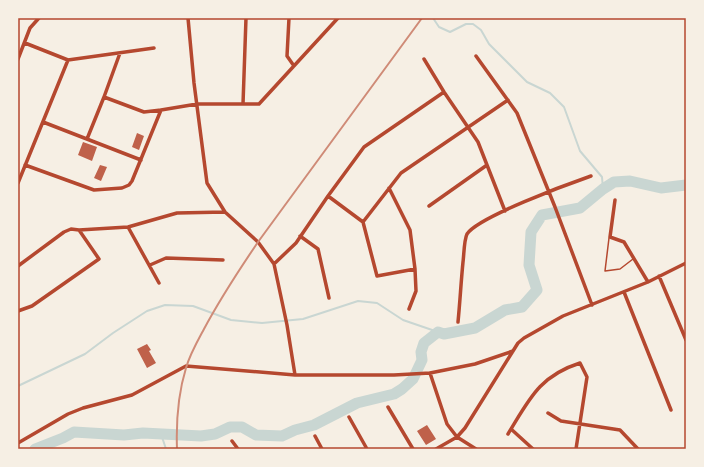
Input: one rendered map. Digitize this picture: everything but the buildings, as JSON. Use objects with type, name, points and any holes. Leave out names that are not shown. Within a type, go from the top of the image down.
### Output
[{"type":"street","points":[[18,59],[30,28],[39,18]]},
{"type":"street","points":[[188,18],[207,183],[225,212],[258,242],[274,264],[287,325],[295,375]]},
{"type":"street","points":[[243,104],[246,18]]},
{"type":"street","points":[[289,18],[287,56],[294,66]]},
{"type":"street","points":[[104,96],[144,112],[197,104],[259,104],[338,18]]},
{"type":"street","points":[[24,43],[68,60],[154,48]]},
{"type":"street","points":[[87,139],[120,53]]},
{"type":"street","points":[[476,56],[517,113],[556,207],[592,305]]},
{"type":"street","points":[[424,58],[444,92],[478,142],[505,211]]},
{"type":"street","points":[[18,183],[68,60]]},
{"type":"street","points":[[274,264],[296,244],[328,196],[364,147],[444,92]]},
{"type":"street","points":[[363,222],[400,173],[508,100]]},
{"type":"street","points":[[25,165],[94,190],[122,188],[129,185],[132,181],[161,110]]},
{"type":"street","points":[[43,122],[141,160]]},
{"type":"street","points":[[429,206],[487,165]]},
{"type":"street","points":[[458,322],[464,252],[467,235],[477,225],[505,211],[591,176]]},
{"type":"street","points":[[389,188],[410,230],[416,290],[409,309]]},
{"type":"street","points":[[328,196],[363,222],[377,276],[415,269]]},
{"type":"street","points":[[615,200],[610,237],[624,242],[648,282]]},
{"type":"street","points":[[18,266],[64,232],[71,229],[79,230],[128,227],[177,213],[225,212]]},
{"type":"street","points":[[128,227],[150,264],[159,283]]},
{"type":"street","points":[[18,311],[32,306],[99,259],[79,230]]},
{"type":"street","points":[[300,236],[318,249],[329,298]]},
{"type":"street","points":[[150,264],[166,258],[222,260]]},
{"type":"street","points":[[436,449],[457,437],[465,428],[513,351],[524,338],[563,316],[648,282],[686,263]]},
{"type":"street","points":[[659,276],[686,340]]},
{"type":"street","points":[[624,292],[671,410]]},
{"type":"street","points":[[18,443],[68,414],[83,408],[132,395],[186,366],[295,375],[394,375],[430,373],[475,364],[513,351]]},
{"type":"street","points":[[508,434],[536,390],[545,381],[566,368],[580,363],[587,377],[576,449]]},
{"type":"street","points":[[430,373],[447,424],[457,437],[476,449]]},
{"type":"street","points":[[388,407],[413,449]]},
{"type":"street","points":[[548,412],[561,420],[620,430],[638,449]]},
{"type":"street","points":[[349,417],[367,449]]},
{"type":"street","points":[[511,429],[533,449]]},
{"type":"street","points":[[315,436],[322,449]]},
{"type":"street","points":[[232,441],[238,449]]},
{"type":"lane","points":[[610,237],[605,270],[620,269],[633,259]]},
{"type":"waterway","points":[[433,18],[439,27],[450,32],[466,24],[473,24],[481,30],[489,44],[527,82],[550,93],[564,107],[580,151],[602,177],[603,189]]},
{"type":"waterway","points":[[35,449],[74,432],[124,435],[143,433],[201,436],[215,434],[230,427],[242,427],[256,435],[282,436],[295,430],[314,425],[357,403],[394,394],[413,379],[422,360],[421,352],[424,343],[438,332],[444,334],[475,328],[505,310],[522,307],[537,290],[529,265],[531,232],[542,215],[580,208],[614,182],[630,181],[661,188],[686,185]]},
{"type":"waterway","points":[[18,386],[85,354],[113,333],[147,311],[165,305],[193,306],[231,320],[262,323],[303,319],[358,301],[377,303],[403,320],[438,332]]},
{"type":"waterway","points":[[161,434],[166,449]]},
{"type":"railway","points":[[177,449],[178,408],[183,378],[196,343],[210,318],[258,242],[422,18]]}]
